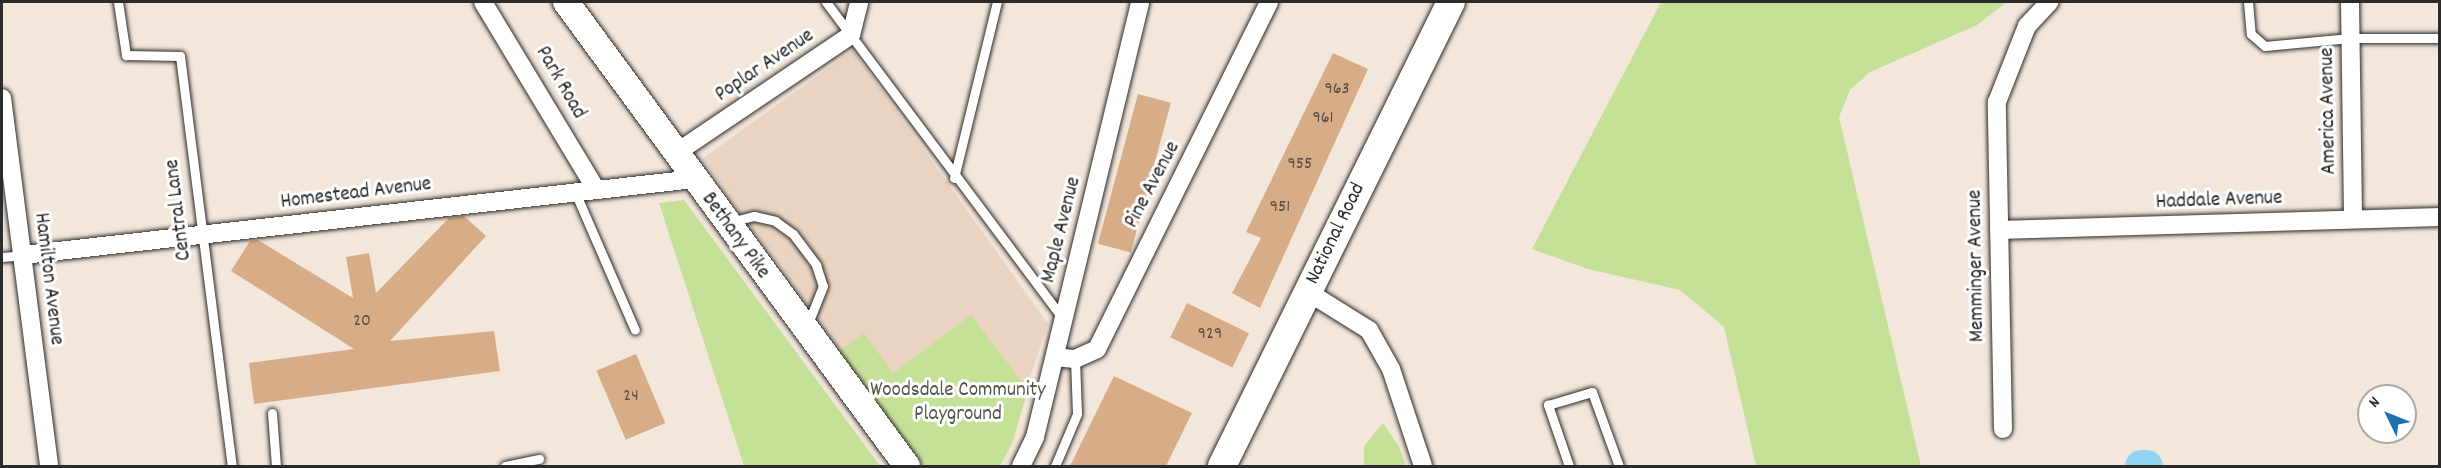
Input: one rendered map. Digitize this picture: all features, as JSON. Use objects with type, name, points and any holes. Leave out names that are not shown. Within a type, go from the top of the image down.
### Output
[{"type":"main road","name":"Bethany Pike","points":[[566,2],[804,331],[907,466]]},
{"type":"main road","name":"National Road","points":[[1222,466],[1451,2]]},
{"type":"street","name":"Park Road","points":[[483,2],[596,189]]},
{"type":"street","points":[[851,35],[859,2]]},
{"type":"street","name":"Maple Avenue","points":[[1021,466],[1035,437],[1140,2]]},
{"type":"street","name":"Pine Avenue","points":[[1075,359],[1097,349],[1269,2]]},
{"type":"street","name":"Memminger Avenue","points":[[2003,429],[1997,102],[2027,26],[2049,2]]},
{"type":"street","name":"America Avenue","points":[[2350,2],[2353,219]]},
{"type":"street","name":"Poplar Avenue","points":[[676,153],[851,35]]},
{"type":"street","name":"Hamilton Avenue","points":[[2,98],[49,466]]},
{"type":"street","name":"Homestead Avenue","points":[[23,255],[694,179]]},
{"type":"street","name":"Haddale Avenue","points":[[1999,230],[2439,217]]},
{"type":"street","points":[[1308,292],[1369,330],[1391,369],[1423,466]]},
{"type":"street","points":[[1055,357],[1075,359]]},
{"type":"lane","name":"Central Lane","points":[[118,2],[126,55],[180,56],[200,235],[232,466]]},
{"type":"lane","points":[[826,2],[954,178],[1064,320]]},
{"type":"lane","points":[[954,178],[997,2]]},
{"type":"lane","points":[[2248,2],[2251,34],[2265,46],[2350,38],[2439,38]]},
{"type":"lane","points":[[575,192],[635,330]]},
{"type":"lane","points":[[725,223],[754,216],[774,221],[793,234],[816,265],[823,286],[820,303],[804,331]]},
{"type":"lane","points":[[2,257],[23,255]]},
{"type":"lane","points":[[1055,466],[1077,414],[1075,359]]},
{"type":"lane","points":[[1569,466],[1548,405],[1592,392],[1619,466]]},
{"type":"lane","points":[[272,413],[276,466]]},
{"type":"lane","points":[[505,466],[539,459]]},
{"type":"shaded area","points":[[853,50],[1048,324],[1000,466],[924,466],[702,159]]},
{"type":"green space","points":[[1661,2],[2007,2],[1977,25],[1870,72],[1850,90],[1839,117],[1921,466],[1756,466],[1724,327],[1680,290],[1588,269],[1532,249]]},
{"type":"green space","points":[[684,200],[880,466],[744,466],[659,203]]},
{"type":"green space","name":"Woodsdale Community Playground","points":[[971,315],[1028,390],[1012,444],[1000,466],[924,466],[839,351],[864,333],[893,373]]},
{"type":"green space","points":[[1383,423],[1399,447],[1406,466],[1364,466],[1364,446]]},
{"type":"building","points":[[1333,53],[1368,69],[1260,308],[1232,293],[1261,238],[1246,232]]},
{"type":"building","points":[[1138,94],[1171,103],[1131,253],[1098,244]]},
{"type":"building","points":[[464,216],[486,236],[390,341],[494,331],[500,371],[254,404],[249,363],[354,349],[231,271],[250,241],[258,240],[353,298],[346,257],[369,253],[376,293],[449,218]]},
{"type":"building","points":[[1187,303],[1249,333],[1232,367],[1170,337]]},
{"type":"building","points":[[636,354],[665,423],[626,440],[596,371]]},
{"type":"building","points":[[1114,376],[1192,413],[1166,466],[1070,466]]},
{"type":"waterway","points":[[2141,466],[2146,466]]}]
